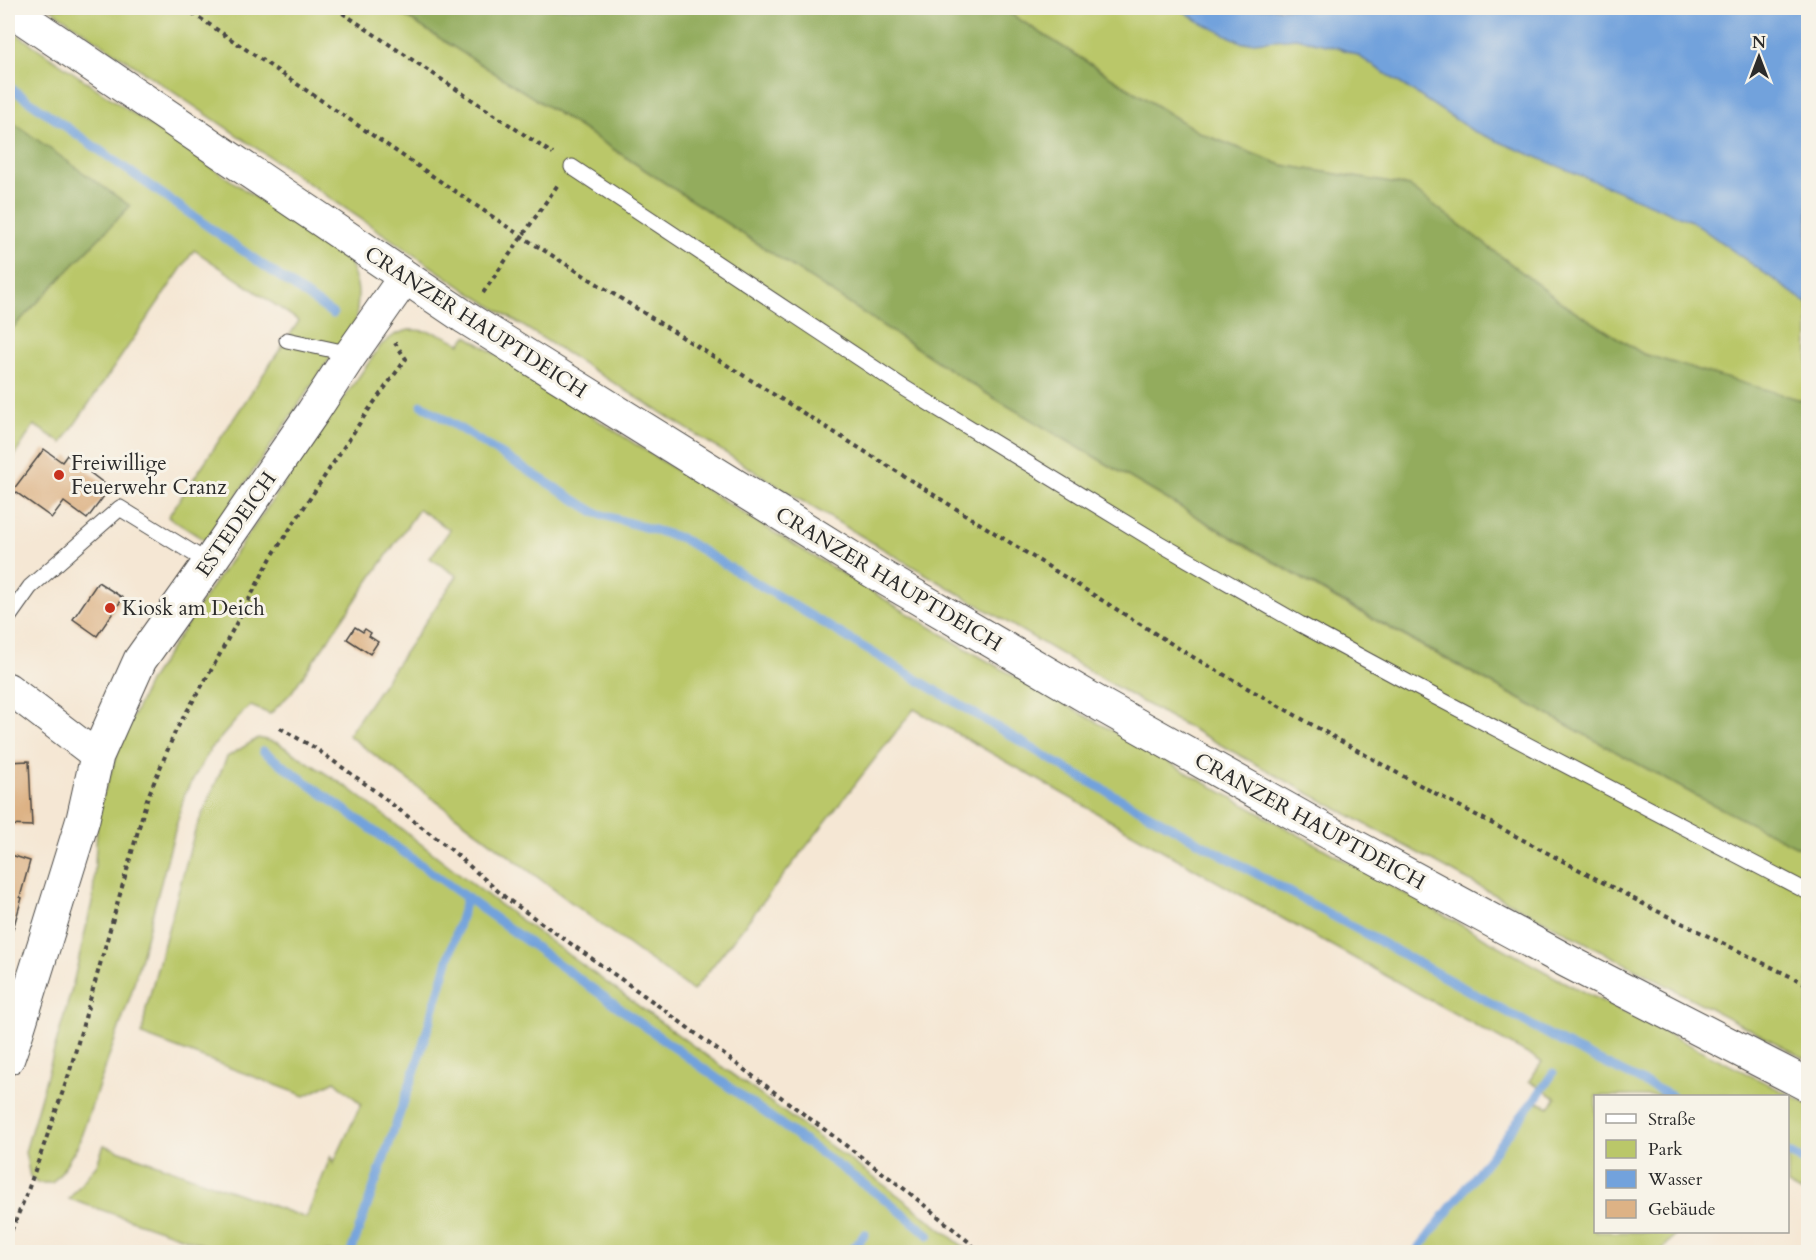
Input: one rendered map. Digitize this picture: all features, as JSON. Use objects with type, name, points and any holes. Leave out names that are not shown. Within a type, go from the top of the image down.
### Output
[{"type":"main road","name":"CRANZER HAUPTDEICH","points":[[9,8],[476,325],[874,572],[1103,706],[1327,832],[1556,955],[1809,1085]]},
{"type":"main road","name":"ESTEDEICH","points":[[10,1041],[83,819],[97,756],[140,660],[314,412],[405,277]]},
{"type":"street","points":[[8,688],[97,756]]},
{"type":"lane","points":[[572,167],[906,389],[1157,542],[1411,684],[1809,892]]},
{"type":"lane","points":[[287,340],[351,354]]},
{"type":"lane","points":[[8,618],[30,587],[120,508],[209,563]]},
{"type":"path","points":[[185,8],[521,236],[1191,656],[1399,774],[1622,892],[1809,985]]},
{"type":"path","points":[[335,8],[572,167]]},
{"type":"path","points":[[481,297],[550,194]]},
{"type":"path","points":[[8,1239],[27,1193],[69,1074],[147,799],[176,730],[213,667],[272,556],[367,412],[406,359]]},
{"type":"path","points":[[280,728],[315,748],[367,785],[449,848],[506,898],[652,1001],[907,1191],[979,1252]]},
{"type":"green space","points":[[49,8],[392,8],[581,128],[984,392],[1336,599],[1704,800],[1808,852],[1808,1060],[1482,888],[1137,699],[797,498],[469,292]]},
{"type":"green space","points":[[392,8],[1001,8],[1200,133],[1282,165],[1409,186],[1562,303],[1643,354],[1808,402],[1808,852],[1704,800],[1336,598],[984,392],[581,128]]},
{"type":"green space","points":[[1001,8],[1808,8],[1808,402],[1643,354],[1562,303],[1409,186],[1282,165],[1200,133]]},
{"type":"green space","points":[[8,28],[349,261],[353,270],[358,290],[356,320],[206,541],[168,517],[299,321],[194,250],[62,443],[34,425],[8,466],[8,333],[130,206],[8,119]]},
{"type":"green space","points":[[8,119],[130,206],[8,333]]},
{"type":"green space","points":[[409,330],[423,331],[448,337],[460,344],[467,336],[757,522],[975,654],[1562,981],[1808,1104],[1808,1196],[1789,1186],[1789,1095],[1594,1095],[1594,1233],[1676,1233],[1661,1252],[1417,1252],[1534,1100],[1549,1107],[1556,1098],[1529,1081],[1542,1062],[1269,911],[914,709],[693,991],[348,735],[457,576],[430,558],[450,530],[419,509],[291,693],[270,714],[251,706],[245,710],[210,750],[185,793],[131,994],[78,1145],[52,1183],[37,1183],[30,1177],[25,1152],[72,988],[93,898],[98,811],[120,744],[150,680],[213,585],[381,345],[396,334]]},
{"type":"green space","points":[[258,738],[278,743],[350,789],[496,902],[899,1196],[970,1252],[225,1252],[69,1199],[97,1164],[104,1145],[306,1218],[331,1156],[333,1164],[361,1104],[335,1081],[305,1096],[142,1035],[146,1009],[195,831],[227,757]]},
{"type":"water","points":[[1179,8],[1808,8],[1808,304],[1691,221],[1473,131],[1357,55],[1339,48],[1296,38],[1243,43],[1200,22]]},
{"type":"building","name":"Freiwillige Feuerwehr Cranz","points":[[44,449],[62,462],[67,455],[110,488],[87,519],[64,502],[52,518],[13,490]]},
{"type":"building","points":[[98,582],[123,598],[97,636],[73,619]]},
{"type":"building","points":[[355,627],[363,632],[365,629],[371,633],[369,636],[378,642],[370,654],[347,639]]},
{"type":"building","points":[[29,761],[32,826],[8,825],[8,762]]},
{"type":"building","points":[[8,854],[30,861],[8,946]]},
{"type":"waterway","points":[[8,86],[333,314]]},
{"type":"waterway","points":[[422,405],[596,513],[681,538],[1070,771],[1569,1046],[1670,1095]]},
{"type":"waterway","points":[[263,751],[890,1203],[929,1235]]},
{"type":"waterway","points":[[351,1252],[417,1064],[467,897]]},
{"type":"waterway","points":[[1416,1252],[1553,1073]]},
{"type":"waterway","points":[[1789,1154],[1808,1163]]},
{"type":"waterway","points":[[850,1252],[865,1234]]},
{"type":"place","name":"Freiwillige Feuerwehr Cranz","points":[[59,475]]},
{"type":"place","name":"Kiosk am Deich","points":[[110,608]]}]
